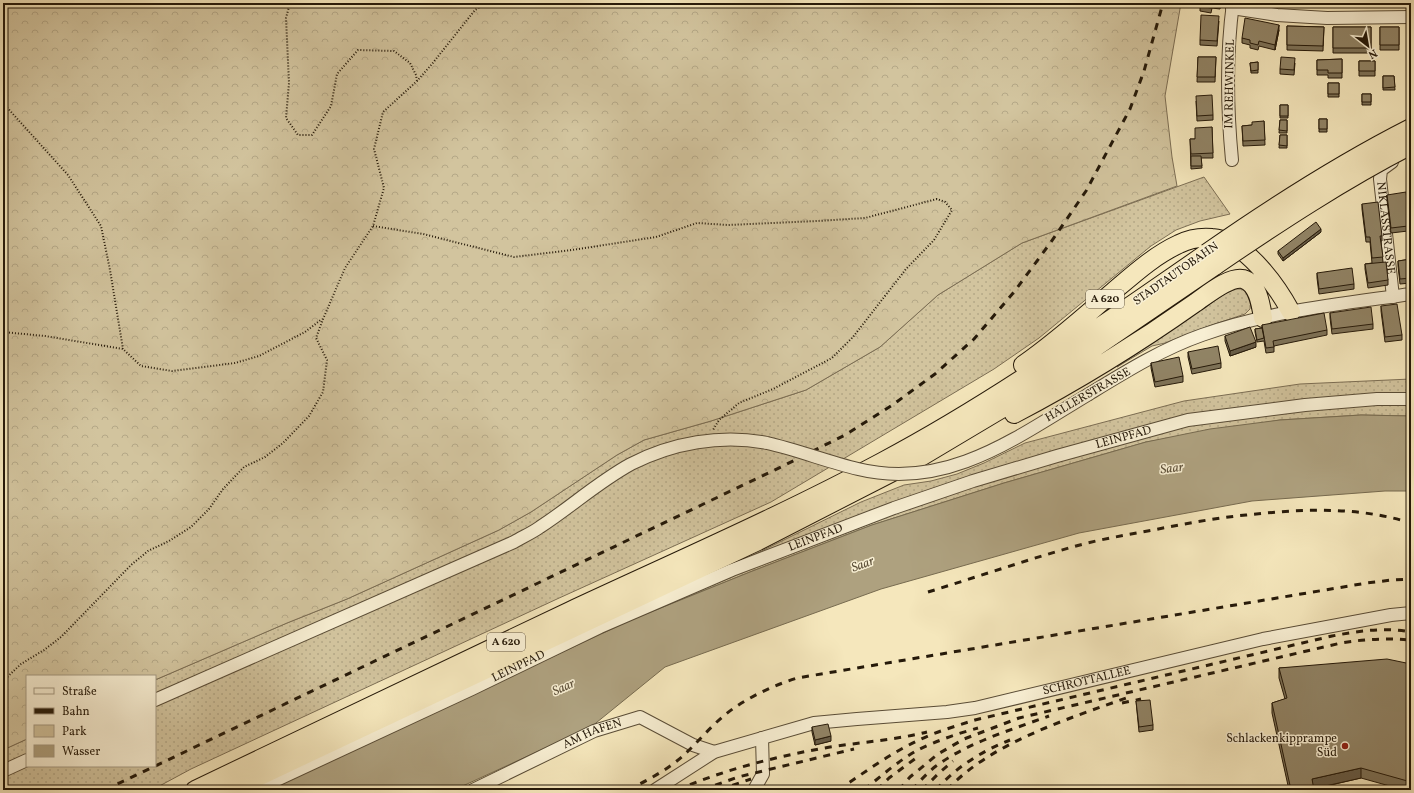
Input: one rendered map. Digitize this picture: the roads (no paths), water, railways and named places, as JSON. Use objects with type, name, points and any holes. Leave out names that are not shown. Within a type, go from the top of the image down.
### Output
[{"type":"highway","name":"STADTAUTOBAHN","points":[[821,501],[883,462],[1018,382],[1212,259],[1302,189],[1372,148],[1411,128]]},
{"type":"highway","name":"A 620","points":[[195,790],[571,611],[752,528],[821,501],[914,461],[1028,393],[1212,259],[1377,162],[1411,145]]},
{"type":"highway","name":"A 620","points":[[915,443],[950,416],[1039,354],[1130,277],[1160,254],[1190,240],[1213,238],[1229,242],[1244,251],[1278,291],[1291,312]]},
{"type":"highway","points":[[914,461],[982,431],[1071,384],[1160,328],[1230,281],[1242,279],[1250,282],[1256,291],[1263,318]]},
{"type":"highway","name":"A 620","points":[[230,790],[758,541],[821,501]]},
{"type":"street","name":"IM REHWINKEL","points":[[1232,160],[1228,118],[1227,74],[1232,5],[1277,15],[1327,18],[1411,17]]},
{"type":"street","name":"NIKLASSTRASSE","points":[[1393,297],[1380,179],[1381,170],[1397,158],[1411,152]]},
{"type":"street","name":"HALLERSTRASSE","points":[[156,700],[514,542],[540,527],[606,480],[630,465],[675,447],[706,441],[743,440],[767,443],[800,451],[859,469],[884,473],[913,474],[937,471],[968,462],[1009,442],[1089,394],[1168,350],[1201,335],[1232,325],[1291,312],[1335,304],[1411,294]]},
{"type":"street","name":"LEINPFAD","points":[[255,790],[472,689],[600,627],[732,570],[894,508],[973,481],[1188,420],[1305,405],[1377,399],[1411,399]]},
{"type":"street","name":"SCHROTTALLEE","points":[[655,790],[714,752],[814,723],[857,718],[947,712],[975,708],[1262,640],[1391,615],[1411,613]]},
{"type":"street","name":"AM HAFEN","points":[[473,790],[594,731],[640,717],[694,745],[714,752]]},
{"type":"street","points":[[754,790],[763,774],[762,738]]},
{"type":"street","points":[[3,771],[26,760]]},
{"type":"water","name":"Saar","points":[[1361,415],[1411,416],[1411,491],[1385,491],[1252,501],[1079,533],[881,589],[665,667],[591,727],[454,790],[268,790],[631,620],[872,525],[1004,483],[1146,442],[1210,429],[1280,420]]},
{"type":"railway","points":[[156,766],[845,435],[891,406],[935,374],[974,339],[1014,292],[1086,191],[1130,109],[1144,71],[1163,3]]},
{"type":"railway","points":[[928,592],[1085,544],[1114,537],[1223,518],[1287,511],[1329,510],[1370,514],[1411,523]]},
{"type":"railway","points":[[628,790],[672,765],[714,724],[734,708],[764,691],[797,678],[1367,583],[1411,579]]},
{"type":"railway","points":[[838,790],[907,746],[938,732],[975,720],[1332,636],[1372,630],[1411,632]]},
{"type":"railway","points":[[899,790],[910,777],[938,754],[964,739],[1019,718],[1341,643],[1376,639],[1411,640]]},
{"type":"railway","points":[[947,790],[965,773],[1007,746],[1055,724],[1126,698]]},
{"type":"railway","points":[[1122,703],[1141,699]]},
{"type":"railway","points":[[912,790],[936,766],[962,750],[991,737],[1049,716]]},
{"type":"railway","points":[[864,790],[896,764],[916,751],[946,738],[978,728]]},
{"type":"railway","points":[[677,790],[714,776],[772,759],[830,747],[891,739],[927,732]]},
{"type":"railway","points":[[936,790],[952,774],[970,760],[989,749],[1010,740]]},
{"type":"railway","points":[[702,790],[738,777],[854,749]]},
{"type":"railway","points":[[877,790],[889,778],[916,758]]},
{"type":"railway","points":[[922,790],[953,761]]},
{"type":"railway","points":[[105,790],[153,767]]},
{"type":"railway","points":[[719,790],[751,779]]},
{"type":"place","name":"Schlackenkipprampe Süd","points":[[1345,746]]}]
